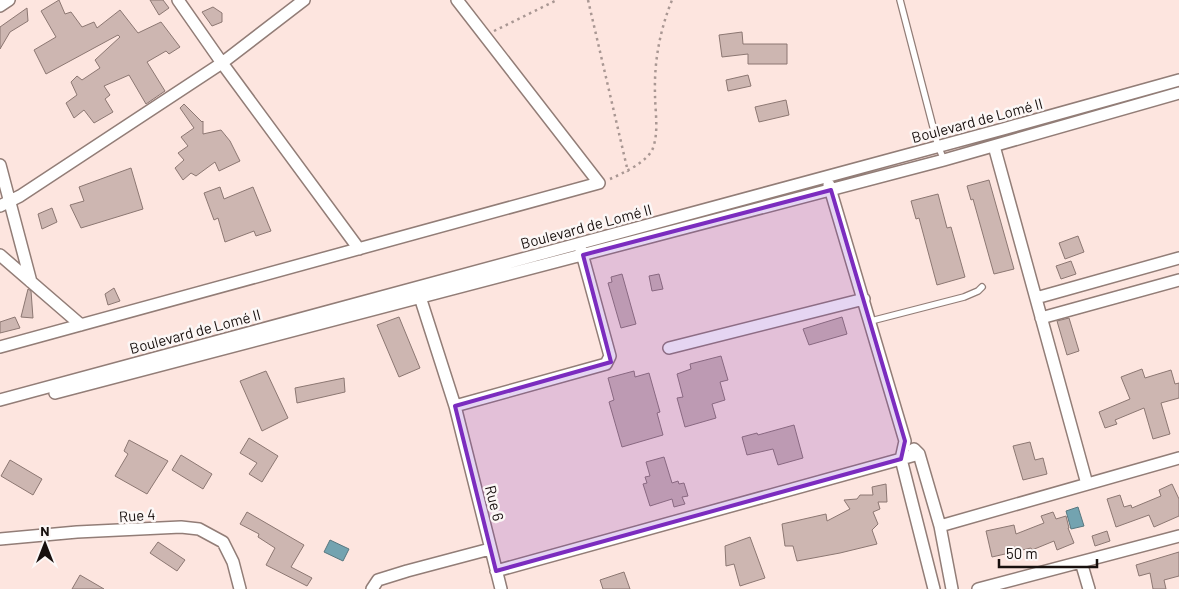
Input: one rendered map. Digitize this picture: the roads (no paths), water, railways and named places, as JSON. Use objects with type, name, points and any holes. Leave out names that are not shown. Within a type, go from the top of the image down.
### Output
[{"type":"street","points":[[0,6],[9,0]]},
{"type":"street","points":[[178,0],[359,249]]},
{"type":"street","points":[[5,204],[222,63],[304,0]]},
{"type":"street","points":[[0,347],[599,183],[457,0]]},
{"type":"street","name":"Boulevard de Lomé II","points":[[0,400],[1179,80]]},
{"type":"street","name":"Boulevard de Lomé II","points":[[0,408],[944,160],[1179,93]]},
{"type":"street","points":[[994,146],[1087,484]]},
{"type":"street","points":[[0,165],[5,204],[31,282]]},
{"type":"street","points":[[827,176],[905,441],[901,459],[934,589]]},
{"type":"street","points":[[455,406],[606,364],[610,356],[580,244]]},
{"type":"street","points":[[0,255],[81,325]]},
{"type":"street","points":[[1036,298],[1179,258]]},
{"type":"street","points":[[1041,318],[1179,280]]},
{"type":"street","name":"Rue 6","points":[[420,297],[455,406],[501,589]]},
{"type":"street","points":[[668,348],[864,299]]},
{"type":"street","points":[[905,441],[919,454],[940,526],[952,589]]},
{"type":"street","points":[[496,571],[919,454]]},
{"type":"street","points":[[940,526],[1179,458]]},
{"type":"street","name":"Rue 4","points":[[0,539],[77,532],[181,527],[199,529],[223,542],[233,562],[240,589]]},
{"type":"street","points":[[978,589],[1179,536]]},
{"type":"street","points":[[372,589],[378,580],[490,549]]},
{"type":"street","points":[[1081,562],[1089,589]]},
{"type":"lane","points":[[900,0],[938,146],[944,160]]},
{"type":"lane","points":[[871,321],[964,297],[978,291],[982,287]]},
{"type":"water","points":[[1078,507],[1084,526],[1071,529],[1066,511]]},
{"type":"water","points":[[330,540],[349,549],[343,561],[324,552]]}]
